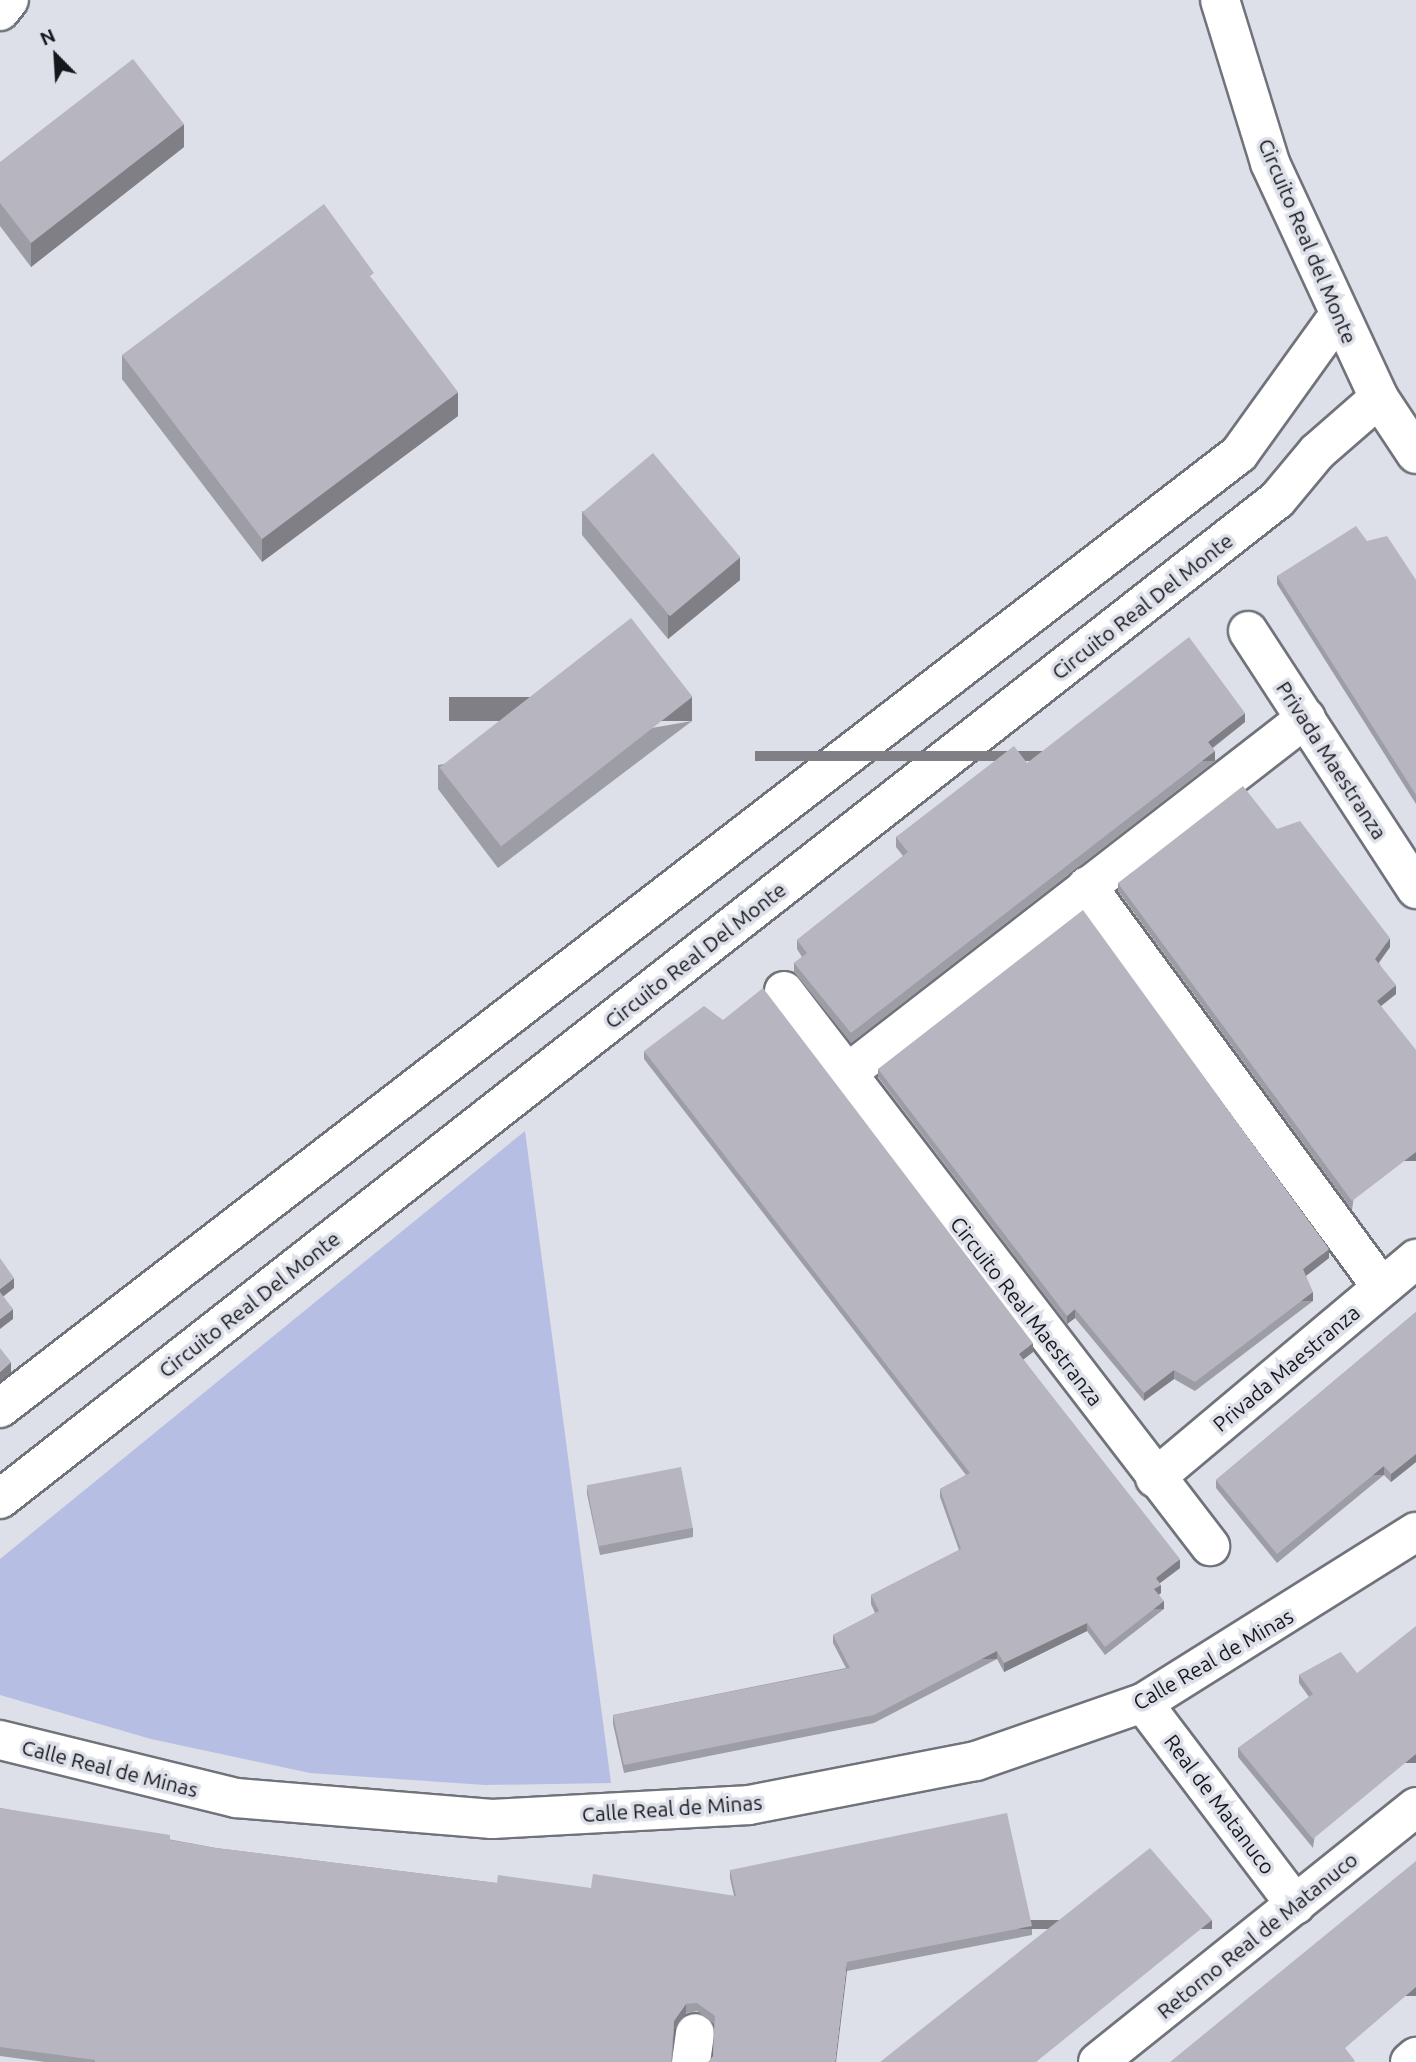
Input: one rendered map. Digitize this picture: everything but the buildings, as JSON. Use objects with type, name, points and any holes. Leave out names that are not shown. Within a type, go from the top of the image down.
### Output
[{"type":"street","points":[[0,11],[9,0]]},
{"type":"street","name":"Circuito Real del Monte","points":[[1220,0],[1270,163],[1338,316],[1379,398],[1416,454]]},
{"type":"street","name":"Circuito Real Del Monte","points":[[0,1408],[1239,454],[1338,316]]},
{"type":"street","name":"Circuito Real Del Monte","points":[[2,1493],[1277,500],[1317,452],[1379,398]]},
{"type":"street","name":"Privada Maestranza","points":[[1248,631],[1416,889]]},
{"type":"street","points":[[845,1074],[1306,718]]},
{"type":"street","points":[[1087,886],[1382,1287]]},
{"type":"street","name":"Circuito Real Maestranza","points":[[784,991],[1155,1478],[1210,1546]]},
{"type":"street","name":"Privada Maestranza","points":[[1155,1478],[1416,1259]]},
{"type":"street","name":"Calle Real de Minas","points":[[0,1740],[236,1798],[492,1819],[749,1805],[976,1760],[1143,1703],[1416,1532]]},
{"type":"street","name":"Real de Matanuco","points":[[1143,1703],[1296,1905]]},
{"type":"street","name":"Retorno Real de Matanuco","points":[[1098,2062],[1416,1807]]},
{"type":"street","points":[[1410,2062],[1416,2057]]},
{"type":"shaded area","points":[[525,1131],[611,1783],[485,1785],[310,1773],[151,1739],[0,1695],[0,1559]]}]
